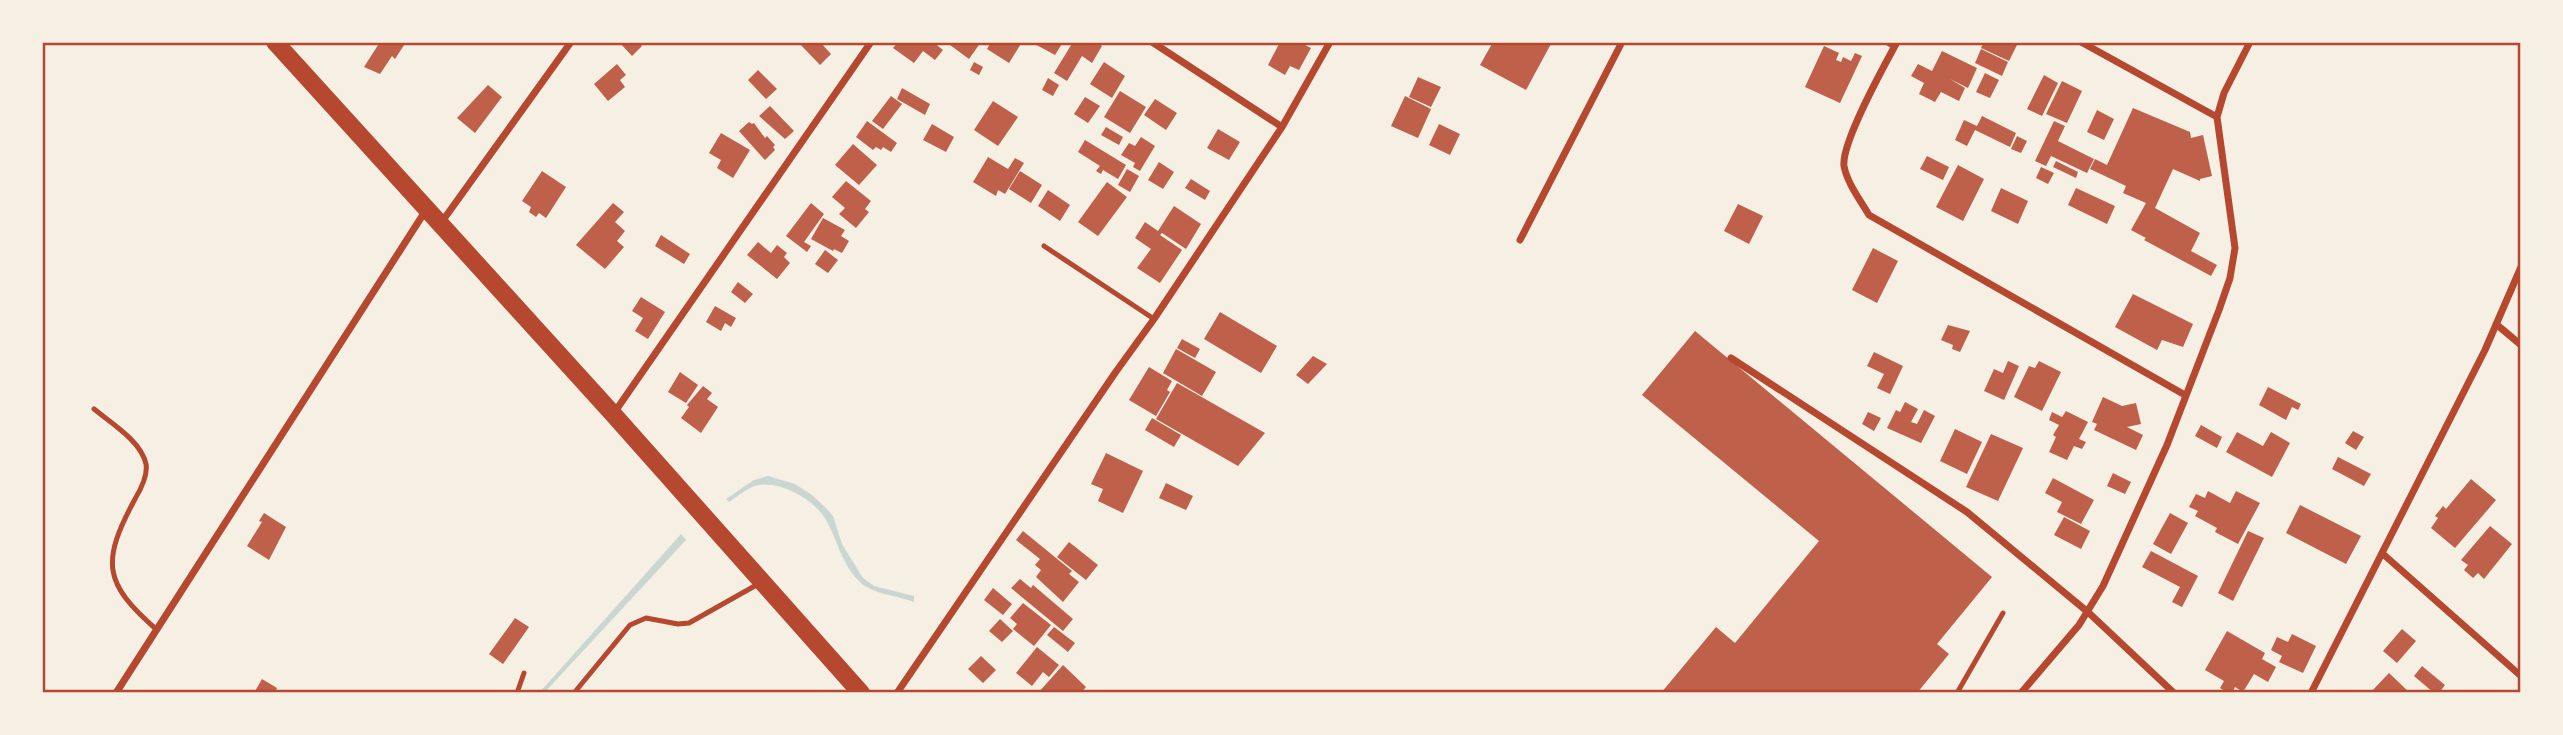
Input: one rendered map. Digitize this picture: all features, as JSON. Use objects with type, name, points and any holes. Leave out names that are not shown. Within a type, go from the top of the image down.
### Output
[{"type":"highway","points":[[275,42],[613,414],[861,693]]},
{"type":"street","points":[[440,224],[571,42]]},
{"type":"street","points":[[613,414],[871,42]]},
{"type":"street","points":[[1152,42],[1282,127]]},
{"type":"street","points":[[897,693],[1154,319],[1282,127],[1331,42]]},
{"type":"street","points":[[1520,240],[1622,42]]},
{"type":"street","points":[[2081,42],[2217,117]]},
{"type":"street","points":[[2021,693],[2088,613],[2104,586],[2161,457],[2230,278],[2235,248],[2217,117],[2224,93],[2250,42]]},
{"type":"street","points":[[1895,44],[1847,144],[1844,166],[1869,215],[2185,395]]},
{"type":"street","points":[[116,693],[427,209]]},
{"type":"street","points":[[2311,693],[2383,554],[2496,324],[2521,267]]},
{"type":"street","points":[[2496,324],[2521,345]]},
{"type":"street","points":[[1731,358],[1967,512],[2088,613],[2174,693]]},
{"type":"street","points":[[2383,554],[2521,676]]},
{"type":"lane","points":[[1886,42],[1895,44]]},
{"type":"lane","points":[[1044,246],[1154,319]]},
{"type":"lane","points":[[94,410],[135,444],[146,462],[146,473],[140,491],[116,536],[112,551],[117,586],[124,599],[157,630]]},
{"type":"lane","points":[[574,693],[629,625],[646,618],[689,624],[762,582]]},
{"type":"lane","points":[[1957,693],[2003,613]]},
{"type":"lane","points":[[517,693],[524,673]]},
{"type":"shaded area","points":[[768,476],[795,484],[826,508],[833,516],[842,544],[863,578],[874,586],[914,596],[914,602],[878,592],[859,581],[848,567],[821,512],[804,498],[783,488],[761,485],[752,487],[729,502],[726,499],[754,480]]},
{"type":"shaded area","points":[[681,534],[686,540],[544,693],[539,693]]},
{"type":"building","points":[[380,42],[406,42],[395,59],[392,56],[380,74],[364,67]]},
{"type":"building","points":[[619,42],[638,42],[642,46],[632,56]]},
{"type":"building","points":[[798,42],[820,42],[831,54],[820,65]]},
{"type":"building","points":[[898,42],[933,42],[943,50],[935,60],[923,51],[914,63],[893,48]]},
{"type":"building","points":[[946,42],[981,42],[969,59]]},
{"type":"building","points":[[991,42],[1022,42],[1009,63],[987,49]]},
{"type":"building","points":[[1031,42],[1063,42],[1055,55]]},
{"type":"building","points":[[1073,42],[1096,42],[1102,46],[1092,63],[1082,56],[1067,81],[1054,73]]},
{"type":"building","points":[[1280,42],[1299,42],[1311,48],[1299,70],[1290,66],[1285,75],[1268,65]]},
{"type":"building","points":[[1493,42],[1552,42],[1526,90],[1480,65]]},
{"type":"building","points":[[1984,42],[2018,43],[2009,61],[1981,48]]},
{"type":"building","points":[[1824,46],[1839,53],[1836,60],[1841,62],[1843,57],[1851,61],[1855,53],[1862,56],[1840,103],[1805,87]]},
{"type":"building","points":[[1981,49],[2008,62],[2002,76],[1975,63]]},
{"type":"building","points":[[1942,51],[1977,68],[1968,88],[1950,79],[1965,88],[1959,101],[1941,92],[1935,102],[1919,94],[1924,83],[1911,76],[1918,64],[1932,71]]},
{"type":"building","points":[[974,62],[983,67],[979,75],[970,70]]},
{"type":"building","points":[[1104,62],[1125,76],[1112,98],[1090,84]]},
{"type":"building","points":[[617,64],[626,75],[620,80],[625,87],[608,101],[594,84]]},
{"type":"building","points":[[758,70],[777,89],[766,99],[748,80]]},
{"type":"building","points":[[1985,73],[1999,80],[1990,98],[1976,92]]},
{"type":"building","points":[[2044,75],[2058,83],[2042,116],[2027,109]]},
{"type":"building","points":[[1418,77],[1441,87],[1431,107],[1409,97]]},
{"type":"building","points":[[1048,78],[1059,85],[1053,96],[1042,90]]},
{"type":"building","points":[[2062,81],[2082,91],[2067,123],[2046,114]]},
{"type":"building","points":[[488,85],[502,97],[475,133],[457,118]]},
{"type":"building","points":[[902,88],[930,104],[925,115],[897,99]]},
{"type":"building","points":[[1120,91],[1146,107],[1130,133],[1104,117]]},
{"type":"building","points":[[891,96],[902,104],[883,129],[872,121]]},
{"type":"building","points":[[1405,96],[1431,109],[1418,138],[1391,126]]},
{"type":"building","points":[[1085,97],[1100,106],[1088,123],[1074,114]]},
{"type":"building","points":[[1155,99],[1177,113],[1166,130],[1144,115]]},
{"type":"building","points":[[993,101],[1018,117],[998,146],[974,130]]},
{"type":"building","points":[[770,106],[794,131],[785,139],[759,116]]},
{"type":"building","points":[[2133,108],[2190,132],[2191,138],[2203,135],[2212,176],[2200,181],[2173,169],[2155,208],[2200,233],[2191,251],[2217,265],[2211,276],[2144,240],[2146,238],[2131,230],[2146,203],[2123,193],[2126,186],[2090,169],[2095,159],[2107,165]]},
{"type":"building","points":[[2097,110],[2114,119],[2104,140],[2087,132]]},
{"type":"building","points":[[1982,116],[2016,133],[2010,147],[1975,130],[1967,146],[1955,140],[1964,120],[1977,126]]},
{"type":"building","points":[[867,121],[897,143],[891,152],[883,147],[881,150],[876,147],[873,150],[856,137]]},
{"type":"building","points":[[2054,121],[2065,126],[2058,141],[2094,159],[2087,173],[2051,156],[2046,166],[2035,161]]},
{"type":"building","points":[[749,122],[754,123],[765,138],[767,136],[775,145],[775,150],[765,160],[739,131]]},
{"type":"building","points":[[932,124],[954,137],[946,152],[923,140]]},
{"type":"building","points":[[1439,124],[1460,134],[1450,155],[1429,145]]},
{"type":"building","points":[[1106,127],[1123,137],[1119,145],[1101,135]]},
{"type":"building","points":[[1218,129],[1240,142],[1229,160],[1207,148]]},
{"type":"building","points":[[721,133],[750,150],[733,178],[717,168],[721,160],[709,153]]},
{"type":"building","points":[[2017,136],[2027,141],[2021,153],[2011,149]]},
{"type":"building","points":[[1141,137],[1155,146],[1140,171],[1133,167],[1135,163],[1121,155],[1129,143],[1135,146]]},
{"type":"building","points":[[1085,140],[1126,165],[1118,179],[1103,170],[1101,174],[1096,171],[1100,166],[1078,152]]},
{"type":"building","points":[[853,144],[877,165],[859,185],[835,165]]},
{"type":"building","points":[[1927,156],[1949,167],[1943,180],[1920,169]]},
{"type":"building","points":[[988,157],[1008,169],[1015,158],[1024,163],[1005,194],[998,190],[996,196],[973,182]]},
{"type":"building","points":[[2056,161],[2078,172],[2076,178],[2053,167]]},
{"type":"building","points":[[1159,162],[1174,172],[1163,189],[1148,180]]},
{"type":"building","points":[[1958,165],[1984,179],[1963,221],[1936,207]]},
{"type":"building","points":[[2041,167],[2054,173],[2048,184],[2036,178]]},
{"type":"building","points":[[1127,169],[1139,176],[1130,192],[1118,185]]},
{"type":"building","points":[[542,171],[566,187],[546,218],[539,213],[536,217],[529,212],[531,207],[522,201]]},
{"type":"building","points":[[1020,171],[1042,185],[1031,203],[1009,189]]},
{"type":"building","points":[[1191,179],[1210,191],[1205,200],[1185,188]]},
{"type":"building","points":[[846,181],[871,201],[865,209],[869,212],[856,228],[839,214],[845,208],[832,197]]},
{"type":"building","points":[[1107,182],[1127,197],[1098,236],[1078,222]]},
{"type":"building","points":[[2001,188],[2028,201],[2018,224],[1991,211]]},
{"type":"building","points":[[2076,188],[2115,206],[2107,224],[2068,205]]},
{"type":"building","points":[[1048,190],[1070,205],[1060,221],[1038,206]]},
{"type":"building","points":[[613,203],[624,212],[615,222],[625,231],[617,241],[624,247],[605,269],[576,245]]},
{"type":"building","points":[[811,203],[824,214],[804,242],[811,246],[807,252],[786,236]]},
{"type":"building","points":[[1738,204],[1763,216],[1749,244],[1724,231]]},
{"type":"building","points":[[1174,206],[1201,224],[1186,249],[1162,233],[1160,235],[1182,250],[1160,283],[1137,268],[1151,249],[1135,238],[1145,222],[1158,231]]},
{"type":"building","points":[[823,218],[845,230],[841,236],[849,241],[842,253],[811,239]]},
{"type":"building","points":[[661,235],[690,254],[684,264],[655,246]]},
{"type":"building","points":[[758,242],[771,253],[777,245],[787,253],[784,257],[790,263],[777,279],[747,255]]},
{"type":"building","points":[[1873,248],[1898,261],[1877,303],[1852,290]]},
{"type":"building","points":[[825,250],[838,260],[828,273],[815,264]]},
{"type":"building","points":[[738,282],[753,294],[745,303],[731,292]]},
{"type":"building","points":[[2133,294],[2193,324],[2183,347],[2162,340],[2157,350],[2115,327]]},
{"type":"building","points":[[641,297],[665,312],[648,339],[635,331],[643,318],[632,311]]},
{"type":"building","points":[[715,306],[736,318],[731,327],[725,323],[721,331],[706,322]]},
{"type":"building","points":[[1220,312],[1277,346],[1261,373],[1204,339]]},
{"type":"building","points":[[1948,325],[1970,331],[1960,352],[1952,349],[1953,345],[1941,340]]},
{"type":"building","points":[[1695,331],[1992,577],[1937,644],[1949,654],[1917,693],[1661,693],[1716,627],[1735,643],[1819,541],[1642,395]]},
{"type":"building","points":[[1182,339],[1200,349],[1195,358],[1177,348]]},
{"type":"building","points":[[1176,349],[1216,372],[1202,396],[1163,373]]},
{"type":"building","points":[[1874,352],[1903,366],[1890,394],[1877,388],[1884,374],[1867,366]]},
{"type":"building","points":[[1313,356],[1327,364],[1308,384],[1296,375]]},
{"type":"building","points":[[2008,361],[2019,366],[2004,400],[1984,391],[1994,369],[2003,373]]},
{"type":"building","points":[[2039,361],[2061,372],[2042,411],[2014,397],[2029,366],[2035,368]]},
{"type":"building","points":[[1149,367],[1172,381],[1167,390],[1170,392],[1156,416],[1129,400]]},
{"type":"building","points":[[680,372],[698,385],[686,403],[668,392]]},
{"type":"building","points":[[1177,383],[1265,433],[1238,466],[1156,419]]},
{"type":"building","points":[[703,386],[712,393],[707,399],[718,407],[701,433],[681,418],[689,407],[687,405]]},
{"type":"building","points":[[2268,387],[2301,404],[2298,410],[2292,407],[2286,420],[2259,405]]},
{"type":"building","points":[[2103,397],[2122,406],[2136,403],[2141,424],[2127,427],[2143,435],[2136,450],[2094,430],[2097,424],[2092,422]]},
{"type":"building","points":[[1905,402],[1918,409],[1911,422],[1917,424],[1924,410],[1935,416],[1921,443],[1887,428],[1896,410],[1900,412]]},
{"type":"building","points":[[2066,411],[2088,422],[2079,439],[2086,442],[2082,449],[2074,446],[2067,460],[2049,452],[2056,437],[2053,435],[2059,425],[2049,420],[2052,412],[2062,417]]},
{"type":"building","points":[[1868,412],[1881,418],[1874,431],[1862,424]]},
{"type":"building","points":[[1152,418],[1181,435],[1174,447],[1145,430]]},
{"type":"building","points":[[2201,425],[2222,437],[2217,448],[2195,436]]},
{"type":"building","points":[[1955,429],[1982,442],[1967,474],[1940,461]]},
{"type":"building","points":[[2353,431],[2364,437],[2356,450],[2345,443]]},
{"type":"building","points":[[2237,432],[2263,446],[2271,432],[2290,443],[2272,477],[2226,452]]},
{"type":"building","points":[[1991,434],[2023,448],[1998,501],[1966,487]]},
{"type":"building","points":[[1106,453],[1143,471],[1123,513],[1098,501],[1103,489],[1091,484]]},
{"type":"building","points":[[2338,457],[2371,474],[2364,486],[2332,469]]},
{"type":"building","points":[[2113,473],[2131,482],[2125,494],[2107,486]]},
{"type":"building","points":[[2053,478],[2094,500],[2081,524],[2057,512],[2062,502],[2045,493]]},
{"type":"building","points":[[2471,479],[2496,500],[2455,548],[2431,528],[2438,518],[2435,516],[2443,506],[2446,509]]},
{"type":"building","points":[[1166,483],[1193,496],[1186,510],[1159,498]]},
{"type":"building","points":[[2208,491],[2230,503],[2236,491],[2260,503],[2238,544],[2215,532],[2217,528],[2195,516],[2198,511],[2189,507],[2196,494],[2205,498]]},
{"type":"building","points":[[2300,505],[2361,536],[2346,564],[2286,533]]},
{"type":"building","points":[[264,513],[286,527],[269,560],[247,546],[262,522],[259,521]]},
{"type":"building","points":[[2170,513],[2188,523],[2171,554],[2153,544]]},
{"type":"building","points":[[2064,517],[2090,531],[2081,549],[2054,535]]},
{"type":"building","points":[[2490,526],[2512,544],[2484,579],[2478,573],[2473,578],[2464,570],[2468,565],[2461,560]]},
{"type":"building","points":[[1023,531],[1072,571],[1069,574],[1079,582],[1063,602],[1036,577],[1041,570],[1035,565],[1040,559],[1016,540]]},
{"type":"building","points":[[2248,531],[2264,538],[2233,601],[2218,593]]},
{"type":"building","points":[[1069,542],[1098,565],[1086,580],[1057,557]]},
{"type":"building","points":[[2151,551],[2198,576],[2182,607],[2172,602],[2180,587],[2142,567]]},
{"type":"building","points":[[1020,579],[1031,588],[1033,585],[1073,619],[1063,631],[1011,588]]},
{"type":"building","points":[[993,588],[1012,604],[1003,615],[984,600]]},
{"type":"building","points":[[1023,603],[1051,625],[1034,646],[1013,629],[1017,624],[1010,618]]},
{"type":"building","points":[[515,618],[529,627],[503,664],[489,654]]},
{"type":"building","points":[[1000,619],[1013,631],[1002,642],[989,631]]},
{"type":"building","points":[[1054,627],[1075,643],[1068,652],[1047,635]]},
{"type":"building","points":[[2402,629],[2416,641],[2397,663],[2383,651]]},
{"type":"building","points":[[2227,631],[2265,653],[2262,659],[2276,667],[2268,682],[2254,674],[2243,692],[2235,687],[2232,693],[2228,693],[2220,688],[2224,681],[2205,670]]},
{"type":"building","points":[[2292,634],[2316,646],[2303,673],[2279,662],[2282,656],[2271,650],[2277,637],[2288,642]]},
{"type":"building","points":[[1037,647],[1059,665],[1049,677],[1043,672],[1032,686],[1016,673]]},
{"type":"building","points":[[981,656],[996,670],[983,683],[968,669]]},
{"type":"building","points":[[1063,665],[1086,687],[1081,693],[1038,693]]},
{"type":"building","points":[[2422,666],[2445,685],[2439,693],[2434,693],[2414,676]]},
{"type":"building","points":[[2389,673],[2410,693],[2370,693]]},
{"type":"building","points":[[262,679],[277,688],[275,693],[254,693]]}]
